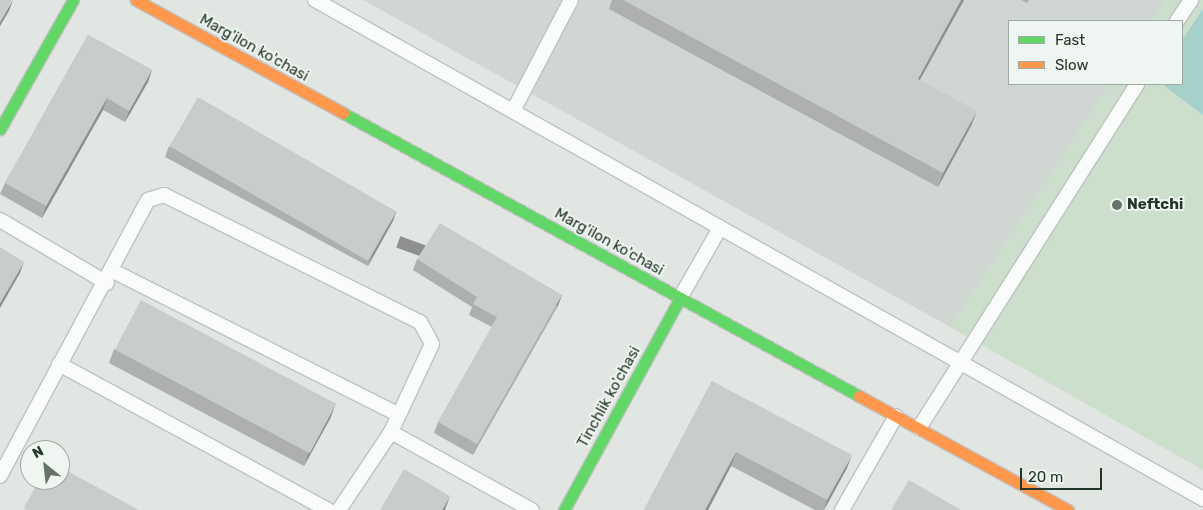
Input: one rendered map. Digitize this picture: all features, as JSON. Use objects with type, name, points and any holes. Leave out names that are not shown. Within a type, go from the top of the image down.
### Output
[{"type":"main road","points":[[0,128],[73,0]]},
{"type":"main road","name":"Marg'ilon ko'chasi","points":[[136,0],[1068,510]]},
{"type":"main road","name":"Tinchlik ko'chasi","points":[[564,510],[680,298]]},
{"type":"lane","points":[[315,0],[1203,499]]},
{"type":"lane","points":[[513,111],[571,0]]},
{"type":"lane","points":[[1178,20],[1191,0]]},
{"type":"lane","points":[[919,428],[958,362],[1136,85]]},
{"type":"lane","points":[[0,476],[59,364],[110,277],[148,200],[164,195],[420,322],[432,344],[391,432],[339,510]]},
{"type":"lane","points":[[0,220],[110,277],[399,416]]},
{"type":"lane","points":[[680,298],[720,228]]},
{"type":"lane","points":[[59,364],[328,510]]},
{"type":"lane","points":[[842,510],[896,416]]},
{"type":"lane","points":[[391,432],[532,510]]},
{"type":"shaded area","points":[[363,0],[1167,0],[1153,20],[1008,20],[1008,85],[1110,85],[950,327]]},
{"type":"green space","name":"Neftchi","points":[[1167,0],[1203,0],[1203,470],[950,327],[1110,85],[1183,85],[1183,20],[1153,20]]},
{"type":"water","points":[[1203,9],[1203,115],[1163,85],[1183,85],[1183,39]]},
{"type":"building","points":[[0,0],[12,0],[0,22]]},
{"type":"building","points":[[623,0],[961,0],[918,79],[977,111],[943,173]]},
{"type":"building","points":[[88,35],[152,70],[129,111],[107,98],[46,206],[5,183]]},
{"type":"building","points":[[198,97],[396,212],[368,261],[170,146]]},
{"type":"building","points":[[440,223],[562,295],[477,444],[438,422],[497,317],[473,304],[477,297],[417,259]]},
{"type":"building","points":[[0,247],[24,262],[0,303]]},
{"type":"building","points":[[141,300],[336,404],[310,453],[115,349]]},
{"type":"building","points":[[712,381],[852,455],[827,500],[736,452],[705,510],[644,510]]},
{"type":"building","points":[[404,469],[450,496],[442,510],[380,510]]},
{"type":"building","points":[[70,472],[139,510],[27,510],[24,508],[34,490],[70,490]]},
{"type":"building","points":[[909,480],[961,510],[891,510]]},
{"type":"traffic: fast","points":[[0,129],[73,0]]},
{"type":"traffic: fast","points":[[343,113],[859,396]]},
{"type":"traffic: fast","points":[[564,510],[680,298]]},
{"type":"traffic: slow","points":[[136,0],[343,113]]},
{"type":"traffic: slow","points":[[859,396],[1068,510]]},
{"type":"place","name":"Neftchi","points":[[1117,205]]}]
